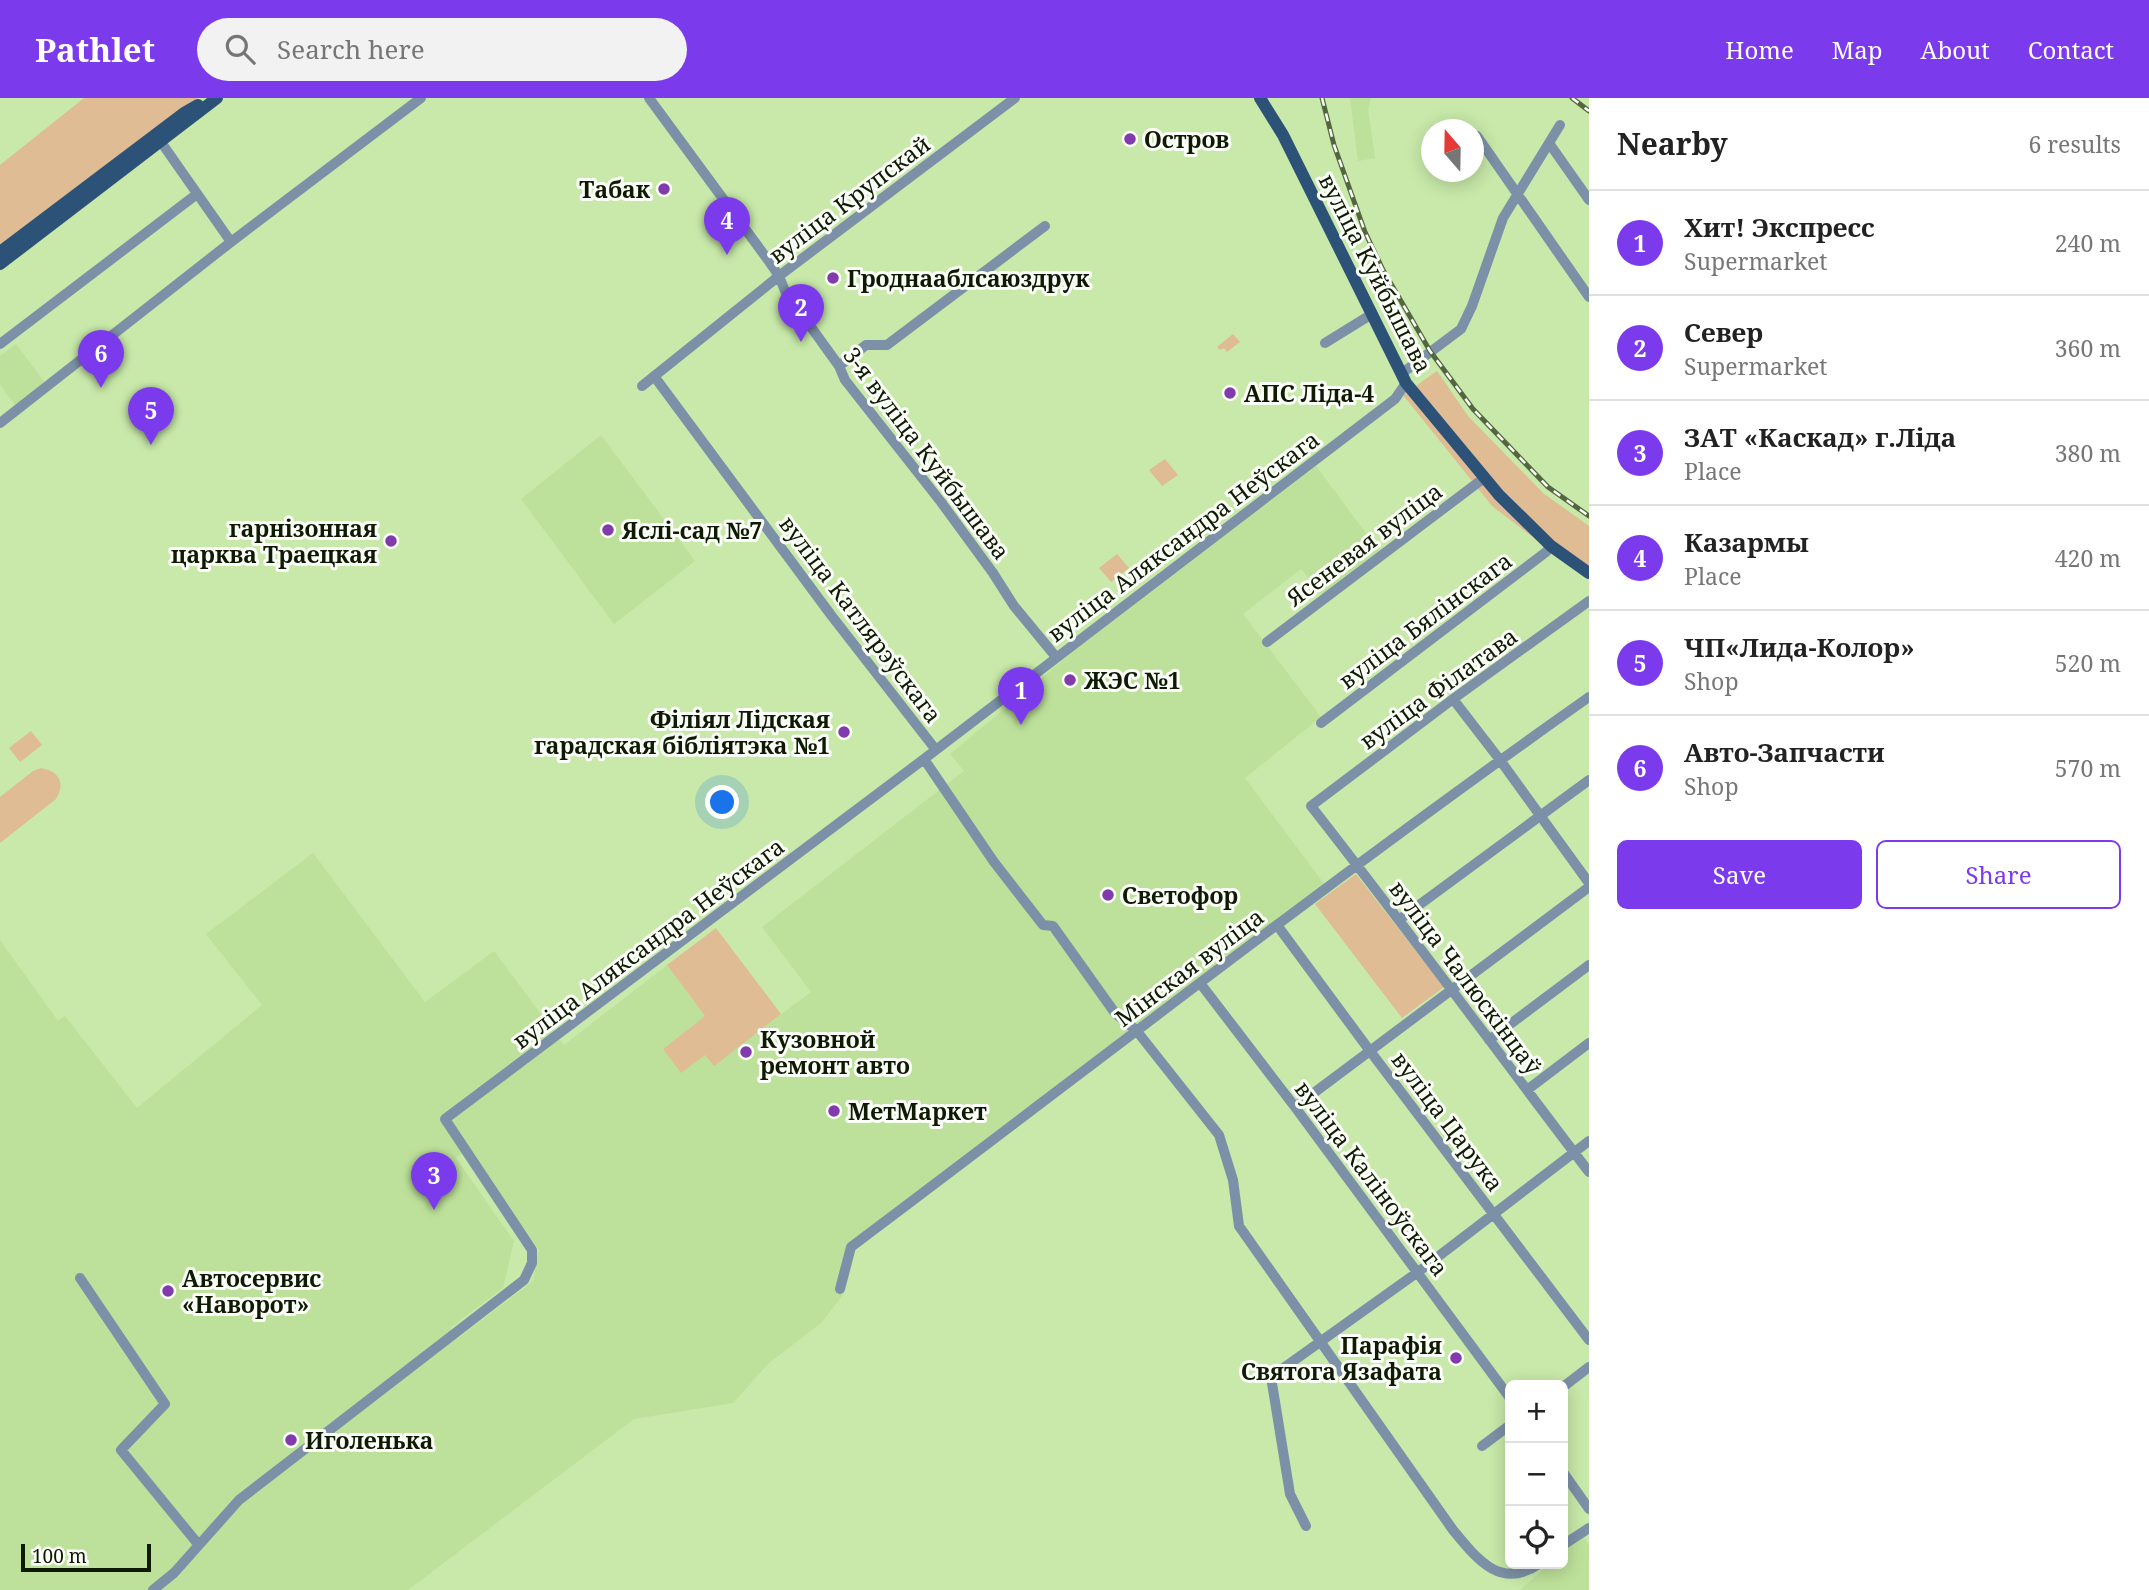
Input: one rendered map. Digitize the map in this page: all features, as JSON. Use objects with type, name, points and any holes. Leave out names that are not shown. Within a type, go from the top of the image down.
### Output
[{"type":"main road","points":[[0,251],[184,113],[210,98]]},
{"type":"main road","points":[[0,264],[217,98]]},
{"type":"main road","name":"вуліца Куйбышава","points":[[1260,98],[1283,135],[1403,379],[1499,495],[1551,546],[1588,573]]},
{"type":"street","points":[[0,423],[421,98]]},
{"type":"street","name":"3-я вуліца Куйбышава","points":[[649,98],[779,276],[785,291],[839,366],[845,380],[941,502],[1014,606],[1056,657]]},
{"type":"street","name":"вуліца Крупскай","points":[[642,386],[779,276],[1015,98]]},
{"type":"street","name":"вуліца Аляксандра Неўскага","points":[[153,1590],[174,1573],[239,1500],[524,1280],[532,1263],[532,1250],[444,1119],[925,760],[1395,399],[1403,379],[1461,329],[1472,306],[1503,218],[1560,125]]},
{"type":"street","points":[[161,142],[232,242]]},
{"type":"street","points":[[1549,143],[1589,200]]},
{"type":"street","points":[[1484,146],[1589,297]]},
{"type":"street","points":[[0,344],[197,194]]},
{"type":"street","points":[[839,366],[866,345],[887,345],[1045,226]]},
{"type":"street","points":[[1325,343],[1372,314]]},
{"type":"street","name":"вуліца Катлярэўскага","points":[[654,376],[679,406],[831,615],[936,750]]},
{"type":"street","name":"Ясеневая вуліца","points":[[1267,642],[1484,478]]},
{"type":"street","name":"вуліца Бялінскага","points":[[1321,723],[1551,546]]},
{"type":"street","name":"вуліца Філатава","points":[[1311,806],[1589,601]]},
{"type":"street","name":"Мінская вуліца","points":[[840,1289],[851,1247],[1136,1030],[1589,697]]},
{"type":"street","points":[[1295,1107],[1589,885],[1453,699]]},
{"type":"street","points":[[925,760],[994,862],[1043,925],[1053,926],[1115,1013],[1136,1030],[1219,1135],[1233,1180],[1239,1226],[1444,1518],[1474,1556],[1489,1569],[1509,1577],[1519,1576],[1531,1569]]},
{"type":"street","points":[[1400,919],[1589,780]]},
{"type":"street","name":"вуліца Чалюскінцаў","points":[[1311,806],[1400,919],[1589,1172]]},
{"type":"street","name":"вуліца Царука","points":[[1278,925],[1589,1340]]},
{"type":"street","points":[[1489,1040],[1589,965]]},
{"type":"street","name":"вуліца Каліноўскага","points":[[1200,984],[1295,1107],[1505,1391]]},
{"type":"street","points":[[1527,1090],[1589,1043]]},
{"type":"street","points":[[1306,1526],[1290,1494],[1271,1377],[1418,1272],[1589,1141]]},
{"type":"street","points":[[80,1278],[165,1404],[121,1450],[198,1544]]},
{"type":"street","points":[[1568,1383],[1589,1367]]},
{"type":"street","points":[[1482,1446],[1505,1430]]},
{"type":"street","points":[[1568,1479],[1589,1510]]},
{"type":"street","points":[[1568,1542],[1589,1528]]},
{"type":"shaded area","points":[[84,98],[198,98],[0,250],[0,165]]},
{"type":"shaded area","points":[[1350,98],[1371,98],[1368,109],[1375,158],[1358,161]]},
{"type":"shaded area","points":[[1233,334],[1240,342],[1227,352],[1224,348],[1220,350],[1217,347]]},
{"type":"shaded area","points":[[16,344],[46,384],[16,406],[0,385],[0,356]]},
{"type":"shaded area","points":[[1437,371],[1468,416],[1543,493],[1589,526],[1589,580],[1492,506],[1403,395]]},
{"type":"shaded area","name":"Яслі-сад №7","points":[[601,435],[695,561],[614,624],[521,499]]},
{"type":"shaded area","points":[[1165,459],[1178,475],[1162,486],[1149,470]]},
{"type":"shaded area","points":[[1316,466],[1380,552],[1322,595],[1301,569],[1243,614],[1321,717],[1245,778],[1325,885],[1144,1020],[1150,1028],[852,1251],[843,1295],[821,1323],[769,1363],[733,1403],[634,1419],[408,1590],[0,1590],[0,940],[58,1021],[65,1016],[137,1108],[262,1005],[206,934],[313,853],[425,1002],[494,951],[564,1045],[667,965],[705,1016],[663,1049],[705,1055],[714,1065],[811,992],[762,927],[964,771],[950,754],[1074,651]],"holes":[[[468,1148],[539,1250],[533,1281],[457,1339],[450,1328],[503,1288],[514,1241],[456,1158]]]},
{"type":"shaded area","points":[[1117,554],[1129,568],[1111,582],[1099,568]]},
{"type":"shaded area","points":[[31,731],[42,745],[20,762],[9,748]]},
{"type":"shaded area","points":[[41,768],[52,772],[59,779],[60,788],[56,799],[0,843],[0,797],[33,771]]},
{"type":"shaded area","points":[[1356,874],[1444,987],[1402,1018],[1315,904]]},
{"type":"shaded area","points":[[716,928],[781,1014],[714,1066],[705,1055],[681,1073],[663,1049],[705,1016],[667,965]]},
{"type":"shaded area","points":[[1582,1534],[1589,1545],[1589,1590],[1520,1590],[1543,1569],[1568,1569],[1568,1547]]},
{"type":"railway","points":[[1322,98],[1334,145],[1365,232],[1383,270],[1430,351],[1473,409],[1548,487],[1589,516]]},
{"type":"railway","points":[[1572,98],[1589,111]]},
{"type":"place","name":"Остров","points":[[1130,139]]},
{"type":"place","name":"Табак","points":[[664,189]]},
{"type":"place","name":"Казармы","points":[[727,255]]},
{"type":"place","name":"Гроднааблсаюздрук","points":[[833,278]]},
{"type":"place","name":"Север","points":[[801,342]]},
{"type":"place","name":"Авто-Запчасти","points":[[101,388]]},
{"type":"place","name":"АПС Ліда-4","points":[[1230,393]]},
{"type":"place","name":"ЧП«Лида-Колор»","points":[[151,445]]},
{"type":"place","name":"Яслі-сад №7","points":[[608,530]]},
{"type":"place","name":"гарнізонная царква Траецкая","points":[[391,541]]},
{"type":"place","name":"ЖЭС №1","points":[[1070,680]]},
{"type":"place","name":"Хит! Экспресс","points":[[1021,725]]},
{"type":"place","name":"Філіял Лідская гарадская бібліятэка №1","points":[[844,732]]},
{"type":"place","name":"Светофор","points":[[1108,895]]},
{"type":"place","name":"Кузовной ремонт авто","points":[[746,1052]]},
{"type":"place","name":"МетМаркет","points":[[834,1111]]},
{"type":"place","name":"ЗАТ «Каскад» г.Ліда","points":[[434,1210]]},
{"type":"place","name":"Автосервис «Наворот»","points":[[168,1291]]},
{"type":"place","name":"Парафія Святога Язафата","points":[[1456,1358]]},
{"type":"place","name":"Иголенька","points":[[291,1440]]}]
